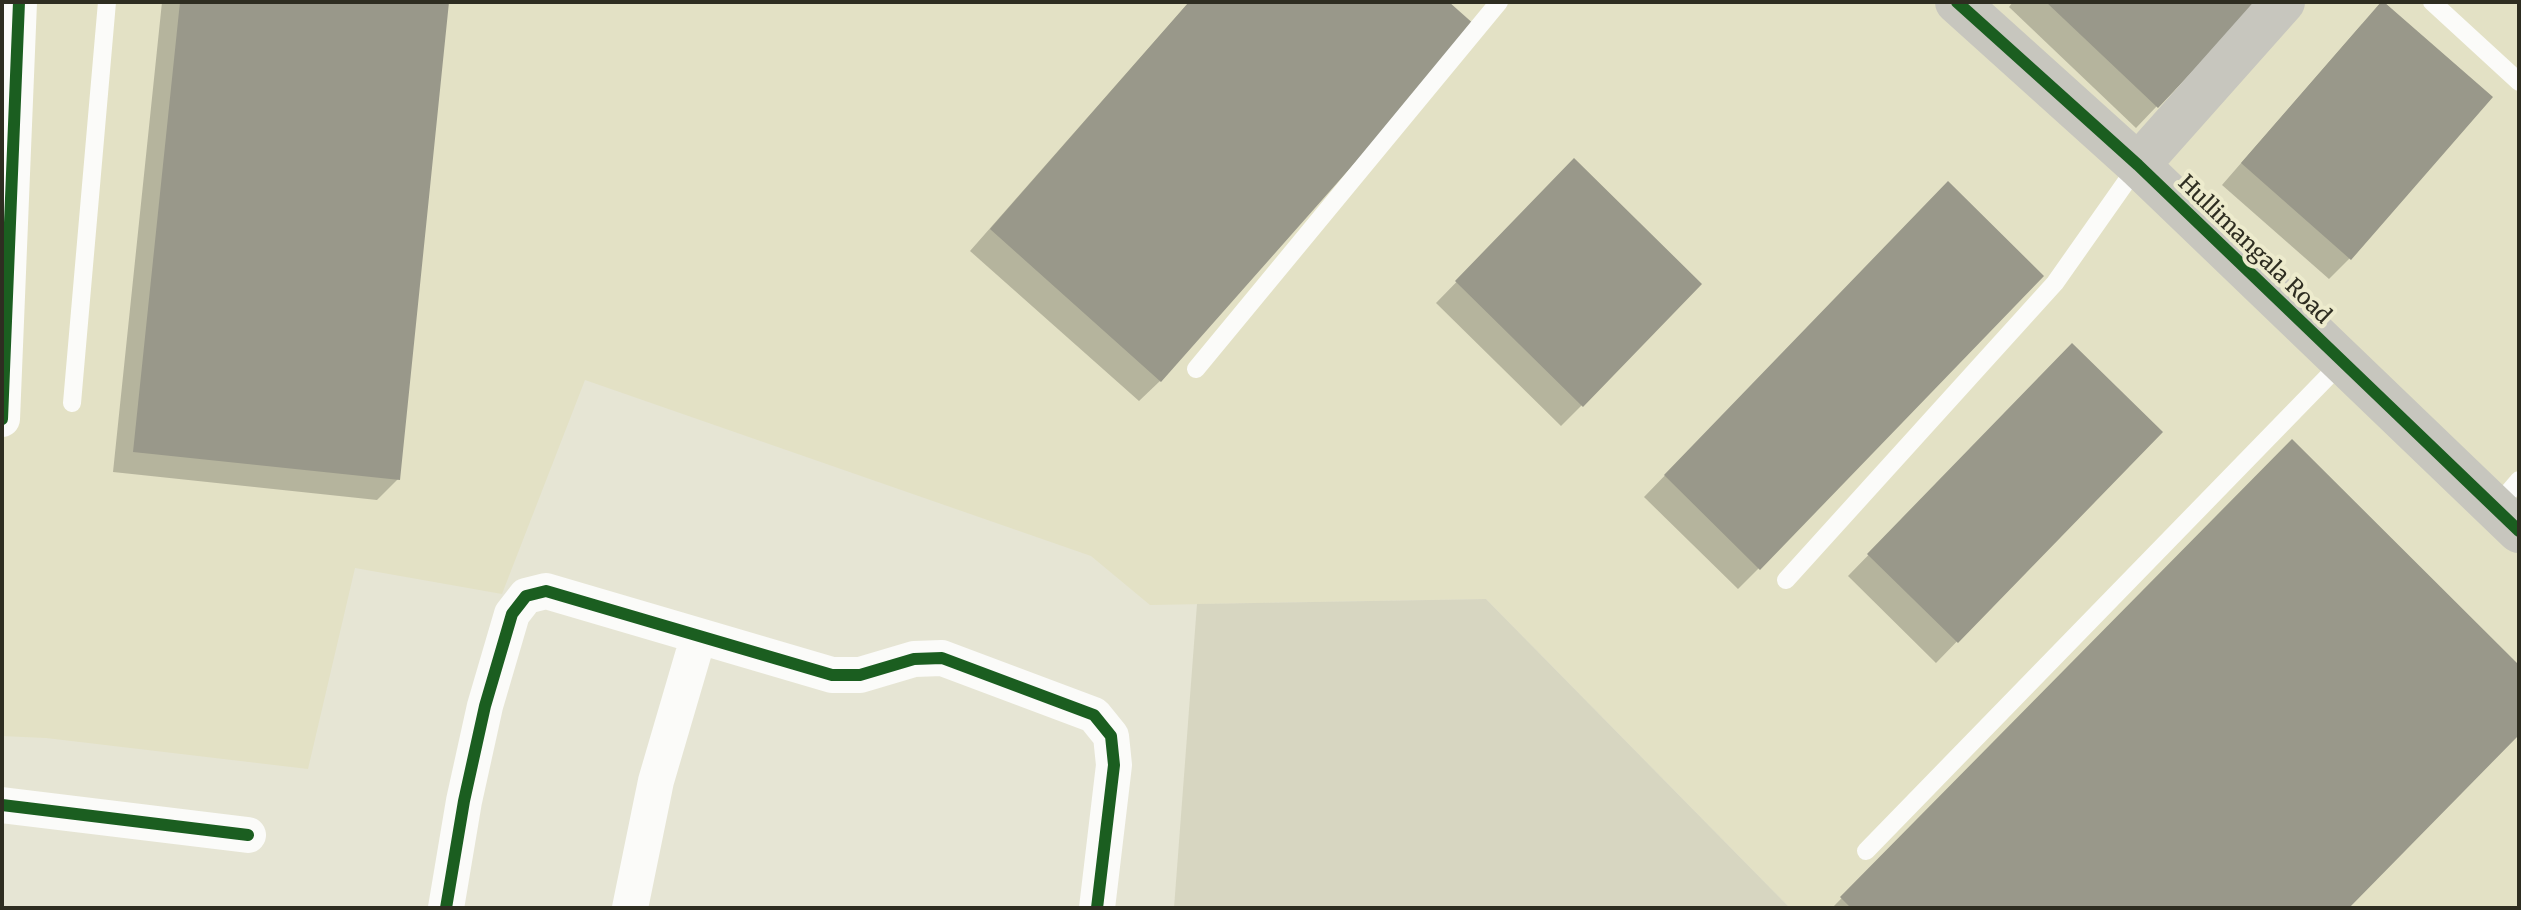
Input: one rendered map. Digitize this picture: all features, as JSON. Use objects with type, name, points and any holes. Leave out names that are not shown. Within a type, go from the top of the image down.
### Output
[{"type":"street","points":[[2,419],[5,282],[19,2]]},
{"type":"street","name":"Hullimangala Road","points":[[1957,2],[2138,165],[2342,362],[2511,506]]},
{"type":"street","points":[[2138,165],[2283,2]]},
{"type":"street","points":[[446,908],[464,801],[485,706],[512,614],[526,596],[546,591],[698,638],[846,676],[860,675],[914,659],[942,658],[1094,715],[1111,736],[1114,765],[1097,908]]},
{"type":"street","points":[[630,908],[656,781],[698,638]]},
{"type":"street","points":[[2,805],[248,835]]},
{"type":"lane","points":[[72,403],[107,2]]},
{"type":"lane","points":[[1196,369],[1499,2]]},
{"type":"lane","points":[[2432,2],[2519,82]]},
{"type":"lane","points":[[1786,580],[2055,283],[2138,165]]},
{"type":"lane","points":[[1866,851],[2342,362]]},
{"type":"shaded area","points":[[2,2],[2519,2],[2519,908],[1790,908],[1486,599],[1150,605],[1091,556],[585,380],[502,594],[355,568],[308,769],[46,738],[2,736]]},
{"type":"green space","points":[[1486,599],[1790,908],[1174,908],[1197,604]]},
{"type":"building","points":[[180,2],[449,2],[400,480],[133,452]]},
{"type":"building","points":[[1189,2],[1449,2],[1476,26],[1161,382],[990,229]]},
{"type":"building","points":[[2046,2],[2258,2],[2158,108]]},
{"type":"building","points":[[2381,2],[2493,97],[2351,260],[2241,163]]},
{"type":"building","points":[[1574,158],[1702,284],[1583,407],[1455,281]]},
{"type":"building","points":[[1948,181],[2044,276],[1760,570],[1664,475]]},
{"type":"building","points":[[2072,343],[2163,432],[1958,643],[1867,554]]},
{"type":"building","points":[[2292,439],[2519,665],[2519,735],[2349,908],[1851,908],[1840,897]]},
{"type":"cycle path","points":[[2,419],[19,2]]},
{"type":"cycle path","points":[[1957,2],[2138,165],[2519,531]]},
{"type":"cycle path","points":[[446,908],[464,801],[485,706],[512,614],[526,596],[546,591],[832,675],[860,675],[914,659],[942,658],[1094,715],[1111,736],[1114,765],[1097,908]]},
{"type":"cycle path","points":[[2,805],[248,835]]}]
